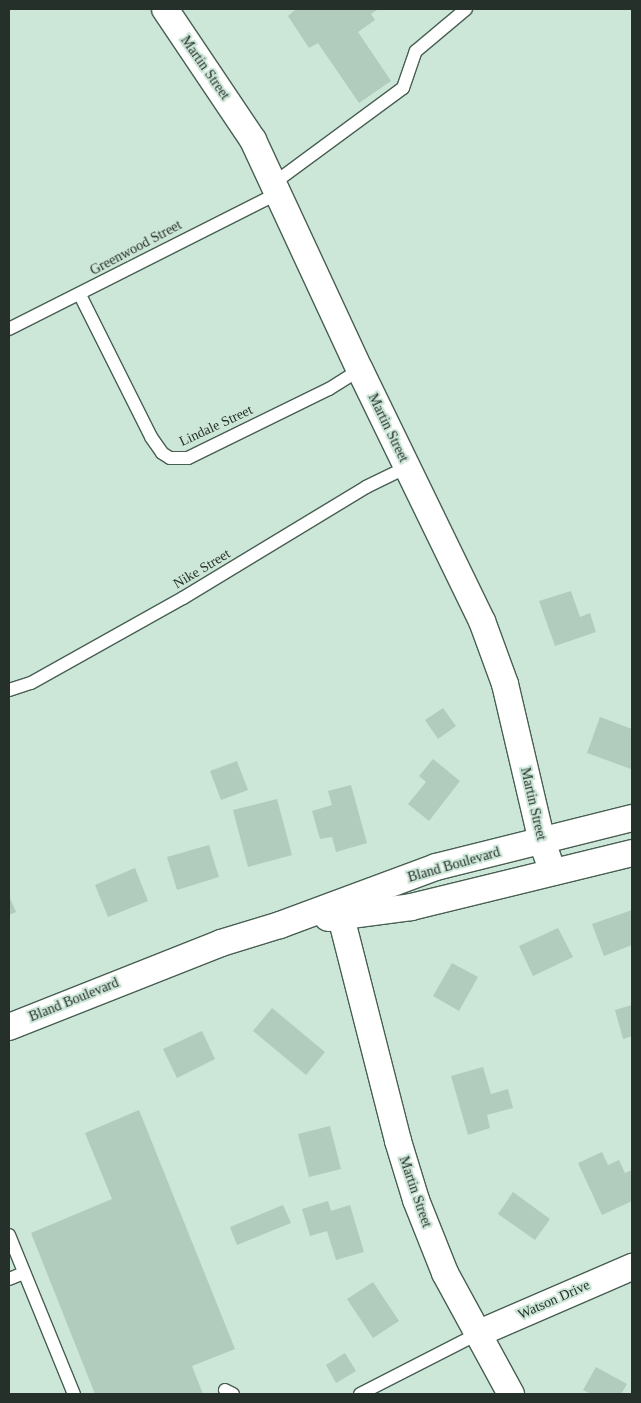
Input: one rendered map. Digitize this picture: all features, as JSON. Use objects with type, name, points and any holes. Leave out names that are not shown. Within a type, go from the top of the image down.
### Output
[{"type":"street","name":"Martin Street","points":[[165,9],[243,123],[276,188],[360,370],[495,652],[505,684],[542,842],[553,872]]},
{"type":"street","name":"Bland Boulevard","points":[[9,1027],[221,943],[280,925],[436,867],[632,818]]},
{"type":"street","name":"Bland Boulevard","points":[[280,925],[411,907],[632,853]]},
{"type":"street","name":"Martin Street","points":[[341,917],[398,1141],[416,1200],[445,1273],[511,1394]]},
{"type":"street","name":"Watson Drive","points":[[477,1334],[632,1267]]},
{"type":"lane","name":"Greenwood Street","points":[[9,329],[80,295],[276,188],[402,88],[416,51],[466,9]]},
{"type":"lane","name":"Lindale Street","points":[[80,295],[151,437],[162,453],[170,458],[188,458],[329,389],[360,370]]},
{"type":"lane","name":"Nike Street","points":[[9,690],[31,683],[174,603],[366,487],[407,467]]},
{"type":"lane","points":[[9,1235],[74,1394]]},
{"type":"lane","points":[[9,1279],[24,1273]]},
{"type":"lane","points":[[360,1394],[477,1334]]},
{"type":"building","points":[[296,9],[378,9],[371,14],[375,20],[358,32],[391,81],[359,103],[318,43],[309,48],[288,16]]},
{"type":"building","points":[[571,591],[580,617],[590,613],[596,632],[555,646],[539,601]]},
{"type":"building","points":[[443,708],[456,726],[438,739],[425,720]]},
{"type":"building","points":[[600,717],[632,729],[631,769],[587,753]]},
{"type":"building","points":[[433,759],[460,781],[429,821],[408,804],[426,782],[419,776]]},
{"type":"building","points":[[237,761],[248,790],[221,800],[210,771]]},
{"type":"building","points":[[351,785],[367,843],[336,852],[332,837],[320,839],[312,811],[332,805],[328,791]]},
{"type":"building","points":[[277,799],[292,855],[248,867],[233,810]]},
{"type":"building","points":[[209,845],[219,877],[177,890],[167,857]]},
{"type":"building","points":[[135,868],[148,901],[108,917],[95,885]]},
{"type":"building","points":[[9,896],[16,912],[9,915]]},
{"type":"building","points":[[632,910],[632,945],[604,956],[592,924]]},
{"type":"building","points":[[558,928],[573,957],[533,976],[519,946]]},
{"type":"building","points":[[452,963],[478,977],[459,1011],[433,996]]},
{"type":"building","points":[[632,1005],[632,1036],[623,1039],[615,1010]]},
{"type":"building","points":[[272,1008],[325,1052],[306,1075],[253,1031]]},
{"type":"building","points":[[202,1031],[215,1059],[177,1078],[163,1049]]},
{"type":"building","points":[[483,1067],[491,1094],[508,1089],[513,1108],[487,1115],[490,1128],[468,1135],[451,1076]]},
{"type":"building","points":[[139,1110],[235,1349],[192,1366],[203,1394],[95,1394],[31,1233],[112,1199],[85,1133]]},
{"type":"building","points":[[330,1126],[341,1169],[309,1177],[298,1134]]},
{"type":"building","points":[[602,1152],[608,1165],[619,1160],[625,1173],[632,1170],[632,1201],[602,1215],[578,1163]]},
{"type":"building","points":[[513,1192],[550,1219],[535,1240],[498,1214]]},
{"type":"building","points":[[328,1201],[331,1211],[350,1205],[364,1252],[336,1260],[327,1231],[310,1236],[302,1209]]},
{"type":"building","points":[[283,1205],[291,1223],[237,1245],[230,1227]]},
{"type":"building","points":[[373,1282],[399,1321],[373,1338],[347,1299]]},
{"type":"building","points":[[345,1353],[356,1371],[336,1383],[326,1365]]},
{"type":"building","points":[[596,1367],[627,1384],[621,1394],[591,1394],[583,1390]]}]
